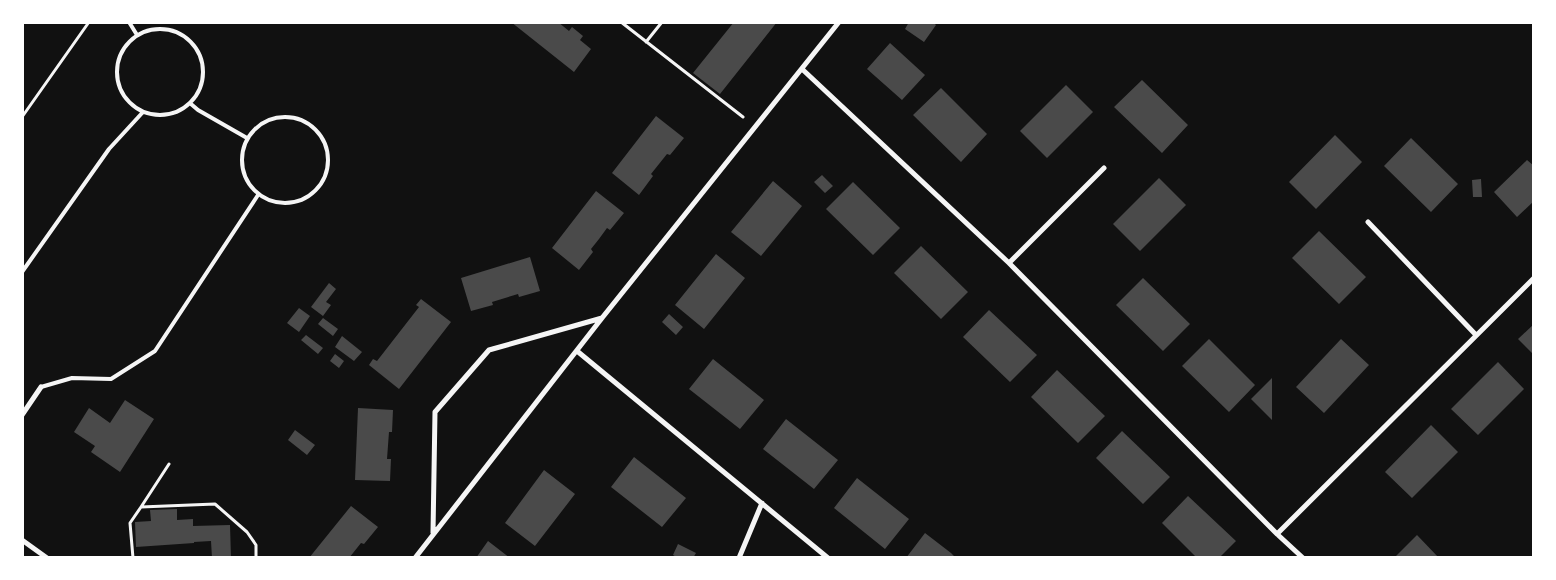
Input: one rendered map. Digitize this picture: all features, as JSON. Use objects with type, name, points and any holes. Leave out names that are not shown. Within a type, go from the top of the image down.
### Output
[{"type":"street","points":[[415,558],[602,318],[839,22]]},
{"type":"street","points":[[802,69],[1009,263],[1303,558]]},
{"type":"street","points":[[1009,263],[1104,168]]},
{"type":"street","points":[[1368,222],[1476,335]]},
{"type":"street","points":[[1277,534],[1534,278]]},
{"type":"street","points":[[433,533],[435,412],[489,350],[602,318]]},
{"type":"street","points":[[576,351],[828,558]]},
{"type":"street","points":[[22,415],[41,387]]},
{"type":"street","points":[[739,558],[762,503]]},
{"type":"street","points":[[22,540],[47,558]]},
{"type":"lane","points":[[129,22],[137,35]]},
{"type":"lane","points":[[158,29],[178,32],[190,40],[199,51],[204,64],[204,79],[200,92],[191,104],[180,111],[168,115],[155,116],[131,105],[123,94],[118,82],[117,68],[120,55],[127,44],[137,35],[158,29]]},
{"type":"lane","points":[[191,104],[247,138]]},
{"type":"lane","points":[[22,272],[109,149],[143,112]]},
{"type":"lane","points":[[281,116],[295,118],[308,123],[318,132],[327,151],[326,172],[321,185],[311,195],[285,204],[271,201],[258,195],[250,186],[241,162],[242,150],[247,138],[267,120],[281,116]]},
{"type":"lane","points":[[41,387],[72,378],[111,379],[155,351],[258,195]]},
{"type":"path","points":[[22,116],[89,22]]},
{"type":"path","points":[[621,22],[756,127]]},
{"type":"path","points":[[646,42],[662,22]]},
{"type":"path","points":[[133,558],[130,523],[169,464]]},
{"type":"path","points":[[141,507],[215,504],[247,532],[256,545],[256,558]]},
{"type":"building","points":[[511,22],[558,22],[569,31],[572,27],[583,36],[580,40],[591,49],[574,72]]},
{"type":"building","points":[[734,22],[777,22],[720,94],[693,73]]},
{"type":"building","points":[[909,22],[933,22],[936,25],[924,42],[905,29]]},
{"type":"building","points":[[890,43],[925,75],[902,100],[867,69]]},
{"type":"building","points":[[1142,80],[1188,125],[1162,153],[1114,107]]},
{"type":"building","points":[[1066,85],[1093,112],[1047,158],[1020,131]]},
{"type":"building","points":[[941,88],[987,134],[961,162],[913,115]]},
{"type":"building","points":[[656,116],[684,138],[670,155],[667,154],[651,174],[653,176],[639,195],[612,173]]},
{"type":"building","points":[[1335,135],[1362,162],[1316,209],[1289,182]]},
{"type":"building","points":[[1411,138],[1458,184],[1431,212],[1384,166]]},
{"type":"building","points":[[1527,160],[1534,166],[1534,201],[1517,217],[1494,192]]},
{"type":"building","points":[[822,175],[833,186],[825,193],[814,182]]},
{"type":"building","points":[[1159,178],[1186,205],[1140,251],[1113,224]]},
{"type":"building","points":[[1481,179],[1482,197],[1473,197],[1472,180]]},
{"type":"building","points":[[773,181],[802,206],[761,256],[731,232]]},
{"type":"building","points":[[853,182],[900,228],[873,255],[826,209]]},
{"type":"building","points":[[596,191],[624,213],[610,230],[607,228],[591,249],[593,252],[579,270],[552,248]]},
{"type":"building","points":[[1319,231],[1366,277],[1339,304],[1292,258]]},
{"type":"building","points":[[921,246],[968,292],[941,319],[894,273]]},
{"type":"building","points":[[716,254],[745,278],[704,329],[675,305]]},
{"type":"building","points":[[530,257],[540,291],[519,297],[518,294],[492,302],[493,305],[471,311],[461,278]]},
{"type":"building","points":[[1143,278],[1190,324],[1163,351],[1116,305]]},
{"type":"building","points":[[329,283],[336,289],[326,302],[331,305],[323,316],[311,307]]},
{"type":"building","points":[[421,299],[451,322],[399,389],[369,365],[373,359],[377,361],[419,307],[416,305]]},
{"type":"building","points":[[299,308],[310,316],[299,332],[287,323]]},
{"type":"building","points":[[989,310],[1037,355],[1010,382],[963,337]]},
{"type":"building","points":[[669,314],[683,327],[676,335],[662,322]]},
{"type":"building","points":[[323,318],[338,329],[333,336],[318,324]]},
{"type":"building","points":[[1534,324],[1534,355],[1518,339]]},
{"type":"building","points":[[306,335],[323,348],[318,354],[301,340]]},
{"type":"building","points":[[342,336],[362,352],[354,361],[335,347]]},
{"type":"building","points":[[1209,339],[1255,385],[1229,412],[1182,366]]},
{"type":"building","points":[[1341,339],[1369,365],[1324,413],[1296,387]]},
{"type":"building","points":[[335,354],[344,361],[339,368],[330,361]]},
{"type":"building","points":[[713,359],[764,400],[740,429],[689,389]]},
{"type":"building","points":[[1498,362],[1524,389],[1478,435],[1451,409]]},
{"type":"building","points":[[1057,370],[1105,416],[1078,443],[1031,397]]},
{"type":"building","points":[[1272,378],[1272,420],[1251,399]]},
{"type":"building","points":[[125,400],[154,419],[120,472],[91,452],[95,446],[74,432],[89,408],[110,423]]},
{"type":"building","points":[[358,408],[393,410],[392,432],[389,432],[387,459],[391,459],[390,481],[355,480]]},
{"type":"building","points":[[786,419],[838,460],[814,489],[763,449]]},
{"type":"building","points":[[1431,425],[1458,452],[1412,498],[1385,472]]},
{"type":"building","points":[[295,430],[315,445],[307,455],[288,440]]},
{"type":"building","points":[[1122,431],[1170,477],[1143,504],[1096,458]]},
{"type":"building","points":[[634,457],[686,498],[662,527],[611,487]]},
{"type":"building","points":[[544,470],[575,494],[535,546],[505,523]]},
{"type":"building","points":[[857,478],[909,519],[885,549],[834,508]]},
{"type":"building","points":[[1188,496],[1236,541],[1219,558],[1197,558],[1162,523]]},
{"type":"building","points":[[351,506],[378,527],[349,558],[309,558]]},
{"type":"building","points":[[177,509],[177,520],[193,519],[193,526],[230,525],[231,558],[212,558],[211,541],[136,547],[135,522],[151,521],[150,510]]},
{"type":"building","points":[[925,533],[951,553],[956,558],[906,558]]},
{"type":"building","points":[[1417,535],[1439,558],[1394,558]]},
{"type":"building","points":[[488,541],[510,558],[476,558]]},
{"type":"building","points":[[678,544],[696,553],[693,558],[678,558],[673,555]]}]
